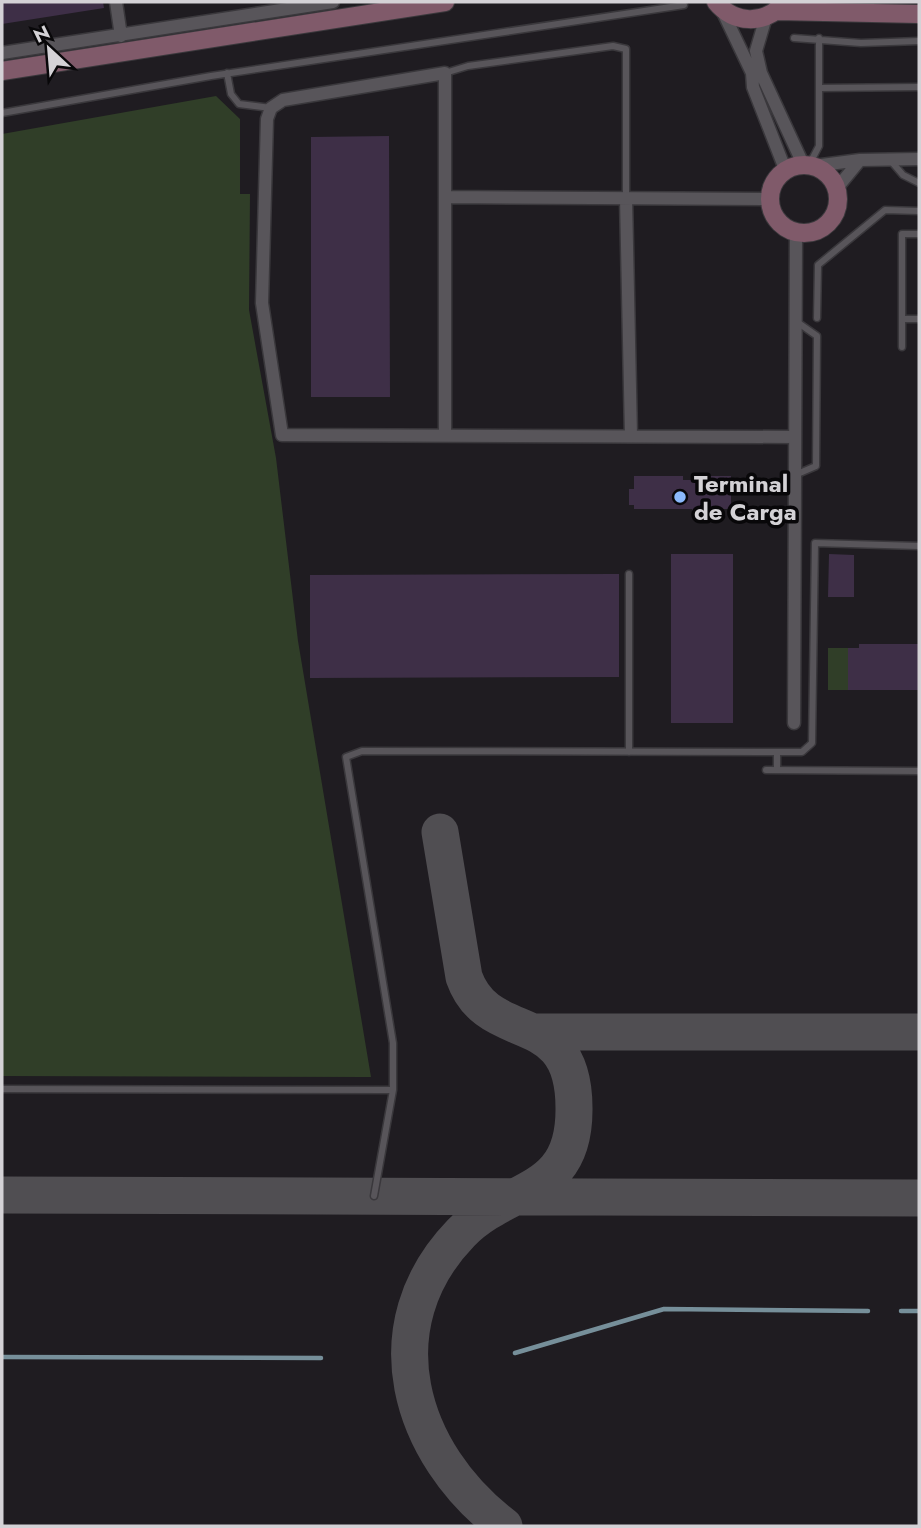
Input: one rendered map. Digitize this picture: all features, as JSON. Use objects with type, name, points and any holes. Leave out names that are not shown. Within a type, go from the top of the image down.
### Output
[{"type":"main road","points":[[2,71],[445,2]]},
{"type":"main road","points":[[843,2],[895,16]]},
{"type":"main road","points":[[718,4],[742,19],[776,10],[895,16],[919,14]]},
{"type":"main road","points":[[803,166],[832,178],[836,188],[838,200],[829,222],[808,233],[796,233],[777,221],[769,200],[771,188],[803,166]]},
{"type":"street","points":[[116,2],[121,36]]},
{"type":"street","points":[[2,53],[333,2]]},
{"type":"street","points":[[718,4],[752,73],[753,87],[803,166]]},
{"type":"street","points":[[776,10],[756,51],[761,73],[803,166]]},
{"type":"street","points":[[445,435],[445,73],[283,100],[271,108],[267,119],[262,303],[282,435],[795,437]]},
{"type":"street","points":[[803,166],[860,160],[919,159]]},
{"type":"street","points":[[836,188],[860,160]]},
{"type":"street","points":[[445,197],[769,200]]},
{"type":"street","points":[[626,198],[631,436]]},
{"type":"street","points":[[794,723],[796,233]]},
{"type":"lane","points":[[2,113],[227,73],[684,5]]},
{"type":"lane","points":[[794,38],[861,43],[919,41]]},
{"type":"lane","points":[[803,166],[819,146],[819,38]]},
{"type":"lane","points":[[445,73],[468,66],[614,46],[626,49],[626,198]]},
{"type":"lane","points":[[227,73],[231,94],[239,104],[271,108]]},
{"type":"lane","points":[[819,88],[919,87]]},
{"type":"lane","points":[[890,159],[903,175],[919,183]]},
{"type":"lane","points":[[817,318],[818,265],[885,211],[919,211]]},
{"type":"lane","points":[[902,347],[902,234],[919,234]]},
{"type":"lane","points":[[902,319],[919,319]]},
{"type":"lane","points":[[795,475],[816,466],[817,336],[796,321]]},
{"type":"lane","points":[[374,1196],[393,1090],[393,1042],[346,757],[362,751],[803,752],[812,743],[815,543],[919,546]]},
{"type":"lane","points":[[629,574],[629,751]]},
{"type":"lane","points":[[776,770],[777,752]]},
{"type":"lane","points":[[766,770],[919,771]]},
{"type":"lane","points":[[2,1089],[393,1090]]},
{"type":"green space","points":[[216,96],[240,119],[240,194],[250,194],[249,310],[276,458],[298,641],[371,1077],[2,1076],[2,134]]},
{"type":"green space","points":[[828,648],[848,648],[848,690],[828,690]]},
{"type":"building","points":[[2,2],[103,2],[104,8],[2,24]]},
{"type":"building","points":[[389,136],[390,397],[311,397],[311,137]]},
{"type":"building","name":"Terminal de Carga","points":[[634,476],[683,476],[683,480],[697,480],[697,476],[731,476],[731,509],[699,509],[699,512],[692,512],[692,509],[634,509],[634,505],[629,505],[629,489],[634,489]]},
{"type":"building","points":[[671,554],[733,554],[733,723],[671,723]]},
{"type":"building","points":[[829,554],[854,555],[854,597],[828,597]]},
{"type":"building","points":[[619,574],[619,677],[310,678],[310,575]]},
{"type":"building","points":[[859,644],[919,644],[919,690],[848,690],[848,648],[859,648]]},
{"type":"waterway","points":[[515,1353],[664,1309],[868,1311]]},
{"type":"waterway","points":[[901,1311],[919,1311]]},
{"type":"waterway","points":[[2,1357],[321,1358]]},
{"type":"taxiway","points":[[440,832],[464,977],[476,999],[492,1013],[546,1040],[560,1054],[570,1075],[574,1108],[571,1137],[564,1158],[551,1174],[536,1186],[499,1205],[461,1233],[433,1269],[416,1308],[410,1347],[413,1387],[424,1426],[444,1462],[471,1496],[504,1526]]},
{"type":"taxiway","points":[[535,1032],[919,1032]]},
{"type":"taxiway","points":[[2,1195],[919,1198]]},
{"type":"place","name":"Terminal de Carga","points":[[680,497]]}]
